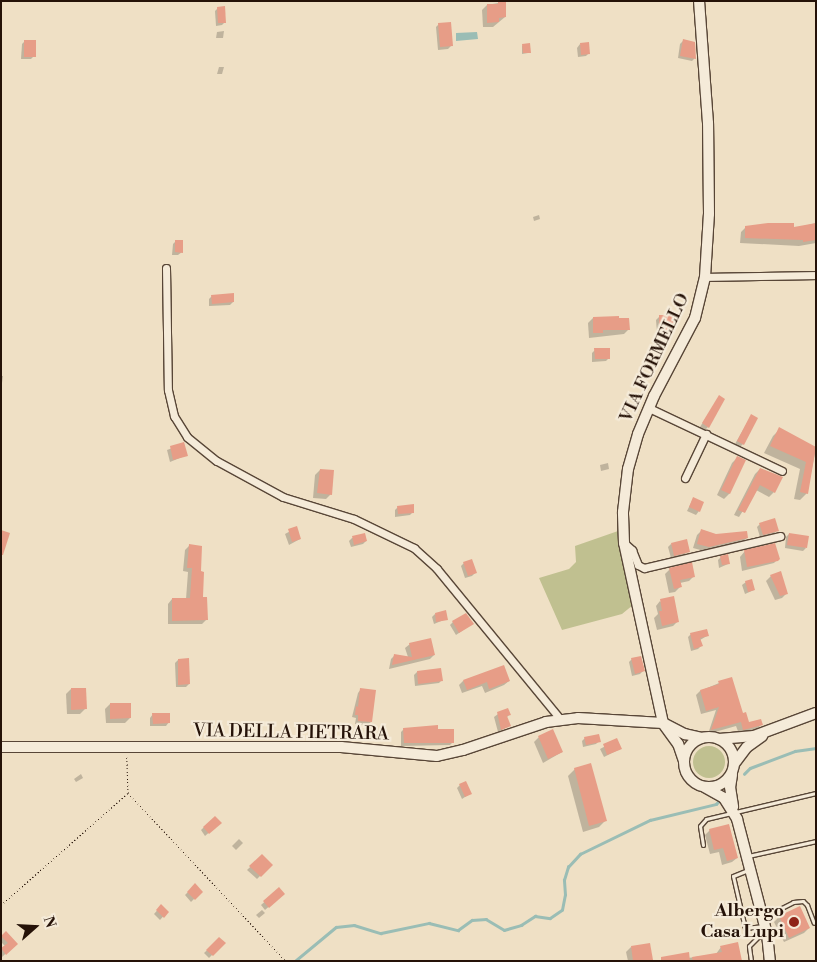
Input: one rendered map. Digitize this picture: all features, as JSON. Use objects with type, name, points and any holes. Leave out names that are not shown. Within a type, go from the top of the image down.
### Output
[{"type":"main road","name":"VIA FORMELLO","points":[[663,723],[624,543],[622,512],[627,474],[634,446],[648,408],[695,318],[705,277],[708,223],[708,123],[699,1]]},
{"type":"main road","points":[[663,723],[685,734],[702,738],[739,738],[771,731],[816,713]]},
{"type":"main road","name":"VIA DELLA PIETRARA","points":[[1,747],[350,747],[437,756],[463,750],[560,719],[631,720],[663,723]]},
{"type":"main road","points":[[663,723],[678,744],[689,778],[698,785],[724,798],[733,811]]},
{"type":"main road","points":[[706,788],[722,784],[748,747],[771,731]]},
{"type":"main road","points":[[684,760],[691,744],[702,738]]},
{"type":"main road","points":[[718,739],[730,749],[733,768],[730,787],[733,811],[748,856],[771,960]]},
{"type":"street","points":[[166,268],[168,390],[175,419],[187,437],[210,457],[283,497],[367,524],[414,548],[436,569],[560,719]]},
{"type":"street","points":[[705,277],[815,275]]},
{"type":"street","points":[[648,408],[782,471]]},
{"type":"street","points":[[685,478],[706,434]]},
{"type":"street","points":[[624,543],[632,550],[638,565],[644,568],[780,536]]},
{"type":"lane","points":[[703,845],[700,830],[704,821],[733,811],[816,794]]},
{"type":"lane","points":[[748,856],[816,841]]},
{"type":"lane","points":[[751,869],[733,876],[746,928],[765,926]]},
{"type":"lane","points":[[751,961],[749,946],[765,926],[800,901],[807,905],[814,923]]},
{"type":"path","points":[[127,747],[128,793],[286,961]]},
{"type":"path","points":[[1,904],[128,793]]},
{"type":"green space","points":[[618,531],[633,605],[622,614],[562,630],[539,578],[569,569],[576,562],[575,546]]},
{"type":"green space","points":[[709,746],[715,747],[720,751],[724,756],[724,768],[720,773],[715,777],[709,778],[703,777],[698,773],[694,768],[693,762],[694,756],[698,751],[703,747]]},
{"type":"water","points":[[477,32],[478,39],[456,41],[456,33]]},
{"type":"building","points":[[498,2],[506,2],[506,17],[499,18],[499,22],[487,23],[487,4],[498,4]]},
{"type":"building","points":[[225,6],[226,23],[218,23],[217,7]]},
{"type":"building","points":[[451,22],[453,46],[440,47],[438,23]]},
{"type":"building","points":[[683,39],[695,42],[696,59],[680,56]]},
{"type":"building","points":[[24,40],[36,40],[36,57],[24,57]]},
{"type":"building","points":[[589,42],[590,54],[581,55],[580,43]]},
{"type":"building","points":[[530,43],[531,53],[523,53],[522,44]]},
{"type":"building","points":[[768,223],[794,223],[794,227],[816,223],[816,240],[803,242],[803,240],[745,238],[745,226]]},
{"type":"building","points":[[175,240],[183,240],[183,253],[175,252]]},
{"type":"building","points":[[234,293],[234,302],[212,304],[211,295]]},
{"type":"building","points":[[659,315],[673,315],[674,330],[659,331]]},
{"type":"building","points":[[619,316],[619,318],[629,318],[630,330],[603,330],[603,333],[593,333],[593,317]]},
{"type":"building","points":[[594,348],[610,348],[610,359],[595,359]]},
{"type":"building","points":[[719,395],[725,399],[709,428],[702,423]]},
{"type":"building","points":[[751,414],[758,418],[744,445],[737,441]]},
{"type":"building","points":[[779,427],[816,447],[808,494],[800,492],[806,462],[770,446]]},
{"type":"building","points":[[184,442],[188,456],[173,460],[170,446]]},
{"type":"building","points":[[737,456],[746,460],[730,494],[721,490]]},
{"type":"building","points":[[760,468],[783,477],[775,493],[760,485],[745,513],[738,510]]},
{"type":"building","points":[[320,469],[334,470],[332,495],[317,493]]},
{"type":"building","points":[[693,497],[704,502],[700,512],[689,507]]},
{"type":"building","points":[[414,504],[414,513],[398,514],[397,506]]},
{"type":"building","points":[[775,518],[779,531],[763,535],[759,523]]},
{"type":"building","points":[[297,526],[301,539],[292,542],[288,529]]},
{"type":"building","points":[[701,529],[716,534],[747,531],[748,538],[709,547],[697,544]]},
{"type":"building","points":[[1,530],[10,533],[3,555],[1,555]]},
{"type":"building","points":[[365,533],[367,541],[354,545],[352,536]]},
{"type":"building","points":[[789,533],[809,536],[807,548],[787,545]]},
{"type":"building","points":[[687,539],[690,552],[674,556],[671,543]]},
{"type":"building","points":[[775,543],[780,559],[778,561],[747,567],[744,550]]},
{"type":"building","points":[[189,544],[202,546],[203,597],[207,597],[208,620],[172,621],[172,598],[190,598],[192,568],[187,568]]},
{"type":"building","points":[[728,554],[730,564],[722,565],[720,556]]},
{"type":"building","points":[[472,559],[477,573],[468,576],[463,562]]},
{"type":"building","points":[[692,562],[695,577],[680,580],[682,587],[674,589],[669,568]]},
{"type":"building","points":[[781,571],[788,594],[780,596],[770,575]]},
{"type":"building","points":[[752,579],[755,590],[748,592],[745,581]]},
{"type":"building","points":[[674,596],[679,622],[662,626],[659,611],[662,611],[660,599]]},
{"type":"building","points":[[446,610],[448,620],[436,622],[435,613]]},
{"type":"building","points":[[466,613],[474,624],[459,633],[452,621]]},
{"type":"building","points":[[707,629],[709,636],[700,638],[703,646],[694,649],[690,633]]},
{"type":"building","points":[[431,638],[435,655],[392,665],[394,654],[412,657],[409,643]]},
{"type":"building","points":[[641,656],[645,671],[635,674],[631,658]]},
{"type":"building","points":[[189,658],[190,684],[178,685],[178,659]]},
{"type":"building","points":[[504,665],[510,681],[489,689],[487,682],[467,690],[463,680]]},
{"type":"building","points":[[441,668],[443,681],[418,684],[417,671]]},
{"type":"building","points":[[732,677],[743,713],[746,712],[749,722],[761,719],[763,725],[743,730],[741,722],[711,730],[719,707],[706,711],[700,690],[719,684],[718,681]]},
{"type":"building","points":[[71,688],[86,688],[87,709],[71,710]]},
{"type":"building","points":[[360,688],[376,690],[372,722],[358,721],[358,715],[355,715]]},
{"type":"building","points":[[110,703],[131,703],[131,718],[110,719]]},
{"type":"building","points":[[508,708],[511,715],[507,716],[511,726],[501,730],[497,712]]},
{"type":"building","points":[[152,713],[170,713],[170,723],[153,724]]},
{"type":"building","points":[[438,725],[438,729],[454,729],[454,743],[404,743],[403,728]]},
{"type":"building","points":[[553,729],[563,752],[548,759],[538,736]]},
{"type":"building","points":[[599,734],[601,742],[586,745],[584,737]]},
{"type":"building","points":[[617,738],[622,749],[607,755],[603,744]]},
{"type":"building","points":[[591,763],[607,821],[589,826],[574,768]]},
{"type":"building","points":[[466,781],[472,794],[465,797],[459,784]]},
{"type":"building","points":[[215,816],[222,823],[209,834],[203,827]]},
{"type":"building","points":[[729,824],[738,858],[727,861],[723,848],[714,850],[709,829]]},
{"type":"building","points":[[262,854],[273,865],[261,877],[249,866]]},
{"type":"building","points":[[195,883],[203,892],[195,900],[187,892]]},
{"type":"building","points":[[279,887],[285,894],[269,908],[263,901]]},
{"type":"building","points":[[161,904],[169,912],[164,918],[156,910]]},
{"type":"building","name":"Albergo Casa Lupi","points":[[800,906],[810,928],[789,938],[779,916]]},
{"type":"building","points":[[6,931],[18,944],[6,955],[1,948],[8,943],[1,936]]},
{"type":"building","points":[[219,937],[226,943],[213,956],[206,950]]},
{"type":"building","points":[[738,942],[742,961],[693,961],[692,957],[722,952],[720,946]]},
{"type":"building","points":[[650,943],[653,960],[633,961],[631,946]]},
{"type":"building","points":[[689,952],[690,961],[661,961],[661,957]]},
{"type":"waterway","points":[[744,774],[750,768],[795,751],[816,748]]},
{"type":"waterway","points":[[295,961],[336,927],[354,925],[381,933],[429,923],[458,930],[472,920],[486,919],[504,930],[521,925],[535,916],[550,918],[562,910],[565,895],[564,880],[568,867],[580,854],[650,820],[716,804],[721,799]]},
{"type":"place","name":"Albergo Casa Lupi","points":[[794,922]]}]
